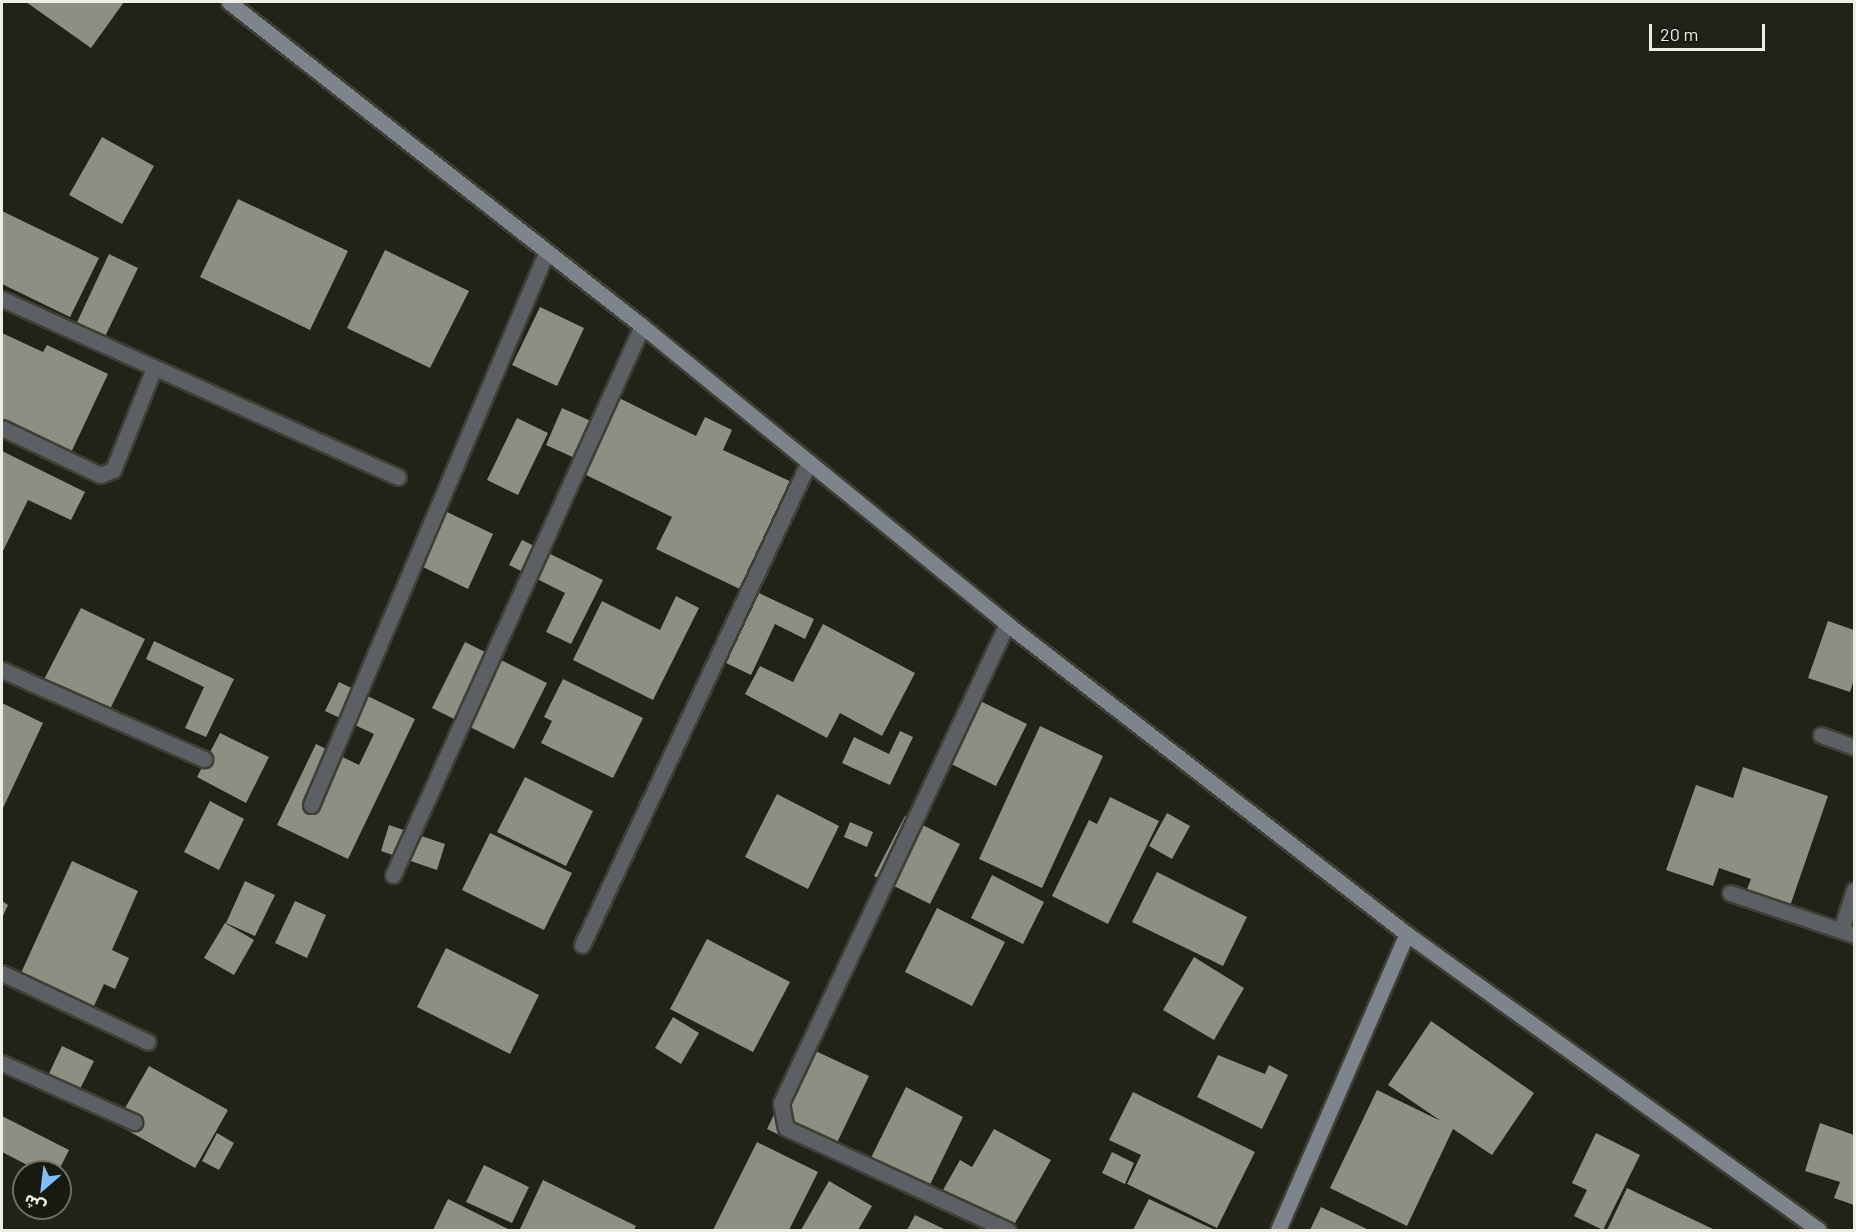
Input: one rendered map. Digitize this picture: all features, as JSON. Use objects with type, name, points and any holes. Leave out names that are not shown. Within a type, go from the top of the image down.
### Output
[{"type":"street","points":[[229,2],[642,326],[1007,624],[1407,933],[1819,1230]]},
{"type":"street","points":[[311,805],[547,251]]},
{"type":"street","points":[[2,300],[398,477]]},
{"type":"street","points":[[393,875],[642,326]]},
{"type":"street","points":[[2,428],[100,475],[113,470],[154,368]]},
{"type":"street","points":[[582,945],[809,462]]},
{"type":"street","points":[[1007,624],[781,1103],[786,1128],[1008,1230]]},
{"type":"street","points":[[2,670],[204,759]]},
{"type":"street","points":[[1821,735],[1854,747]]},
{"type":"street","points":[[1730,893],[1848,932],[1854,890]]},
{"type":"street","points":[[1278,1230],[1407,933]]},
{"type":"street","points":[[2,973],[148,1042]]},
{"type":"street","points":[[2,1063],[134,1122]]},
{"type":"building","points":[[26,2],[124,2],[91,48]]},
{"type":"building","points":[[102,137],[154,166],[122,224],[69,195]]},
{"type":"building","points":[[238,199],[348,251],[310,330],[200,277]]},
{"type":"building","points":[[2,211],[99,258],[70,317],[2,284]]},
{"type":"building","points":[[385,250],[469,291],[430,368],[347,328]]},
{"type":"building","points":[[109,254],[138,268],[99,349],[71,335]]},
{"type":"building","points":[[540,307],[584,328],[557,386],[512,365]]},
{"type":"building","points":[[2,333],[43,352],[47,345],[108,374],[68,459],[2,427]]},
{"type":"building","points":[[617,397],[696,436],[705,417],[732,430],[723,450],[796,484],[744,591],[656,549],[672,517],[580,472]]},
{"type":"building","points":[[562,408],[593,422],[577,459],[546,445]]},
{"type":"building","points":[[517,418],[548,433],[518,495],[487,480]]},
{"type":"building","points":[[2,451],[85,492],[71,520],[28,500],[2,553]]},
{"type":"building","points":[[447,512],[493,534],[468,589],[421,566]]},
{"type":"building","points":[[522,540],[603,580],[571,644],[546,632],[565,593],[509,565]]},
{"type":"building","points":[[759,593],[814,619],[805,639],[775,624],[751,675],[726,663]]},
{"type":"building","points":[[676,596],[699,608],[653,700],[573,660],[602,601],[660,630]]},
{"type":"building","points":[[81,608],[145,639],[102,725],[37,693]]},
{"type":"building","points":[[1828,621],[1854,630],[1854,679],[1850,692],[1808,678]]},
{"type":"building","points":[[823,624],[915,673],[882,736],[840,713],[827,738],[745,694],[760,666],[793,682]]},
{"type":"building","points":[[154,641],[234,679],[206,737],[185,728],[204,687],[146,659]]},
{"type":"building","points":[[465,642],[547,683],[514,749],[432,708]]},
{"type":"building","points":[[563,679],[643,718],[613,778],[541,743],[552,721],[544,717]]},
{"type":"building","points":[[339,682],[415,719],[348,859],[277,825],[316,744],[359,765],[374,734],[325,711]]},
{"type":"building","points":[[966,694],[1027,724],[996,786],[935,756]]},
{"type":"building","points":[[2,703],[43,723],[2,810]]},
{"type":"building","points":[[1040,726],[1103,756],[1042,888],[979,859]]},
{"type":"building","points":[[900,731],[913,737],[890,785],[842,763],[854,737],[889,754]]},
{"type":"building","points":[[220,733],[269,757],[246,803],[197,777]]},
{"type":"building","points":[[1743,767],[1828,796],[1788,912],[1744,897],[1751,879],[1719,868],[1713,886],[1666,870],[1696,785],[1733,798]]},
{"type":"building","points":[[525,777],[593,811],[566,866],[497,832]]},
{"type":"building","points":[[777,794],[839,826],[808,889],[745,857]]},
{"type":"building","points":[[1110,797],[1159,821],[1108,924],[1052,896],[1089,820],[1097,824]]},
{"type":"building","points":[[210,801],[244,819],[219,870],[184,852]]},
{"type":"building","points":[[1167,813],[1190,826],[1172,859],[1149,846]]},
{"type":"building","points":[[905,816],[960,844],[930,904],[874,876]]},
{"type":"building","points":[[850,822],[873,832],[867,847],[844,837]]},
{"type":"building","points":[[389,825],[445,844],[437,870],[381,851]]},
{"type":"building","points":[[490,833],[572,873],[544,930],[462,890]]},
{"type":"building","points":[[72,861],[138,891],[112,950],[129,958],[115,989],[104,984],[89,1017],[16,984]]},
{"type":"building","points":[[1157,872],[1247,917],[1223,966],[1132,922]]},
{"type":"building","points":[[992,875],[1044,902],[1023,944],[971,918]]},
{"type":"building","points":[[245,881],[275,895],[255,936],[226,923]]},
{"type":"building","points":[[2,901],[8,905],[2,918]]},
{"type":"building","points":[[295,901],[326,915],[307,958],[275,943]]},
{"type":"building","points":[[937,908],[1005,942],[972,1006],[905,972]]},
{"type":"building","points":[[225,923],[254,940],[234,975],[204,958]]},
{"type":"building","points":[[707,939],[790,982],[753,1052],[670,1009]]},
{"type":"building","points":[[446,948],[539,995],[510,1054],[417,1007]]},
{"type":"building","points":[[1194,957],[1244,988],[1214,1040],[1163,1010]]},
{"type":"building","points":[[673,1017],[699,1033],[681,1064],[655,1048]]},
{"type":"building","points":[[1431,1021],[1534,1093],[1492,1155],[1453,1129],[1407,1226],[1330,1188],[1377,1090],[1441,1121],[1388,1085]]},
{"type":"building","points":[[62,1046],[94,1061],[75,1099],[44,1084]]},
{"type":"building","points":[[807,1047],[869,1076],[834,1149],[810,1138],[806,1148],[767,1129]]},
{"type":"building","points":[[1218,1055],[1265,1074],[1269,1065],[1288,1075],[1262,1129],[1197,1097]]},
{"type":"building","points":[[149,1066],[228,1110],[195,1168],[116,1124]]},
{"type":"building","points":[[906,1087],[963,1117],[923,1199],[865,1170]]},
{"type":"building","points":[[1133,1092],[1255,1152],[1217,1228],[1127,1184],[1141,1155],[1109,1140]]},
{"type":"building","points":[[2,1116],[69,1150],[64,1160],[18,1160],[2,1152]]},
{"type":"building","points":[[1820,1123],[1854,1135],[1854,1205],[1834,1198],[1840,1182],[1805,1171]]},
{"type":"building","points":[[994,1129],[1051,1160],[1011,1230],[939,1197],[960,1160],[972,1167]]},
{"type":"building","points":[[217,1133],[234,1143],[219,1170],[202,1161]]},
{"type":"building","points":[[1596,1133],[1640,1155],[1603,1230],[1574,1216],[1587,1190],[1572,1183]]},
{"type":"building","points":[[757,1142],[818,1172],[789,1230],[713,1230]]},
{"type":"building","points":[[1112,1152],[1134,1163],[1125,1184],[1102,1173]]},
{"type":"building","points":[[484,1165],[529,1187],[512,1223],[466,1202]]},
{"type":"building","points":[[543,1180],[636,1226],[634,1230],[520,1229]]},
{"type":"building","points":[[829,1181],[872,1206],[858,1230],[801,1230]]},
{"type":"building","points":[[1627,1188],[1715,1230],[1607,1230]]},
{"type":"building","points":[[448,1199],[510,1230],[433,1230]]},
{"type":"building","points":[[1149,1199],[1215,1230],[1133,1230]]},
{"type":"building","points":[[1321,1207],[1369,1230],[1310,1230]]},
{"type":"building","points":[[915,1215],[946,1230],[907,1230]]}]
